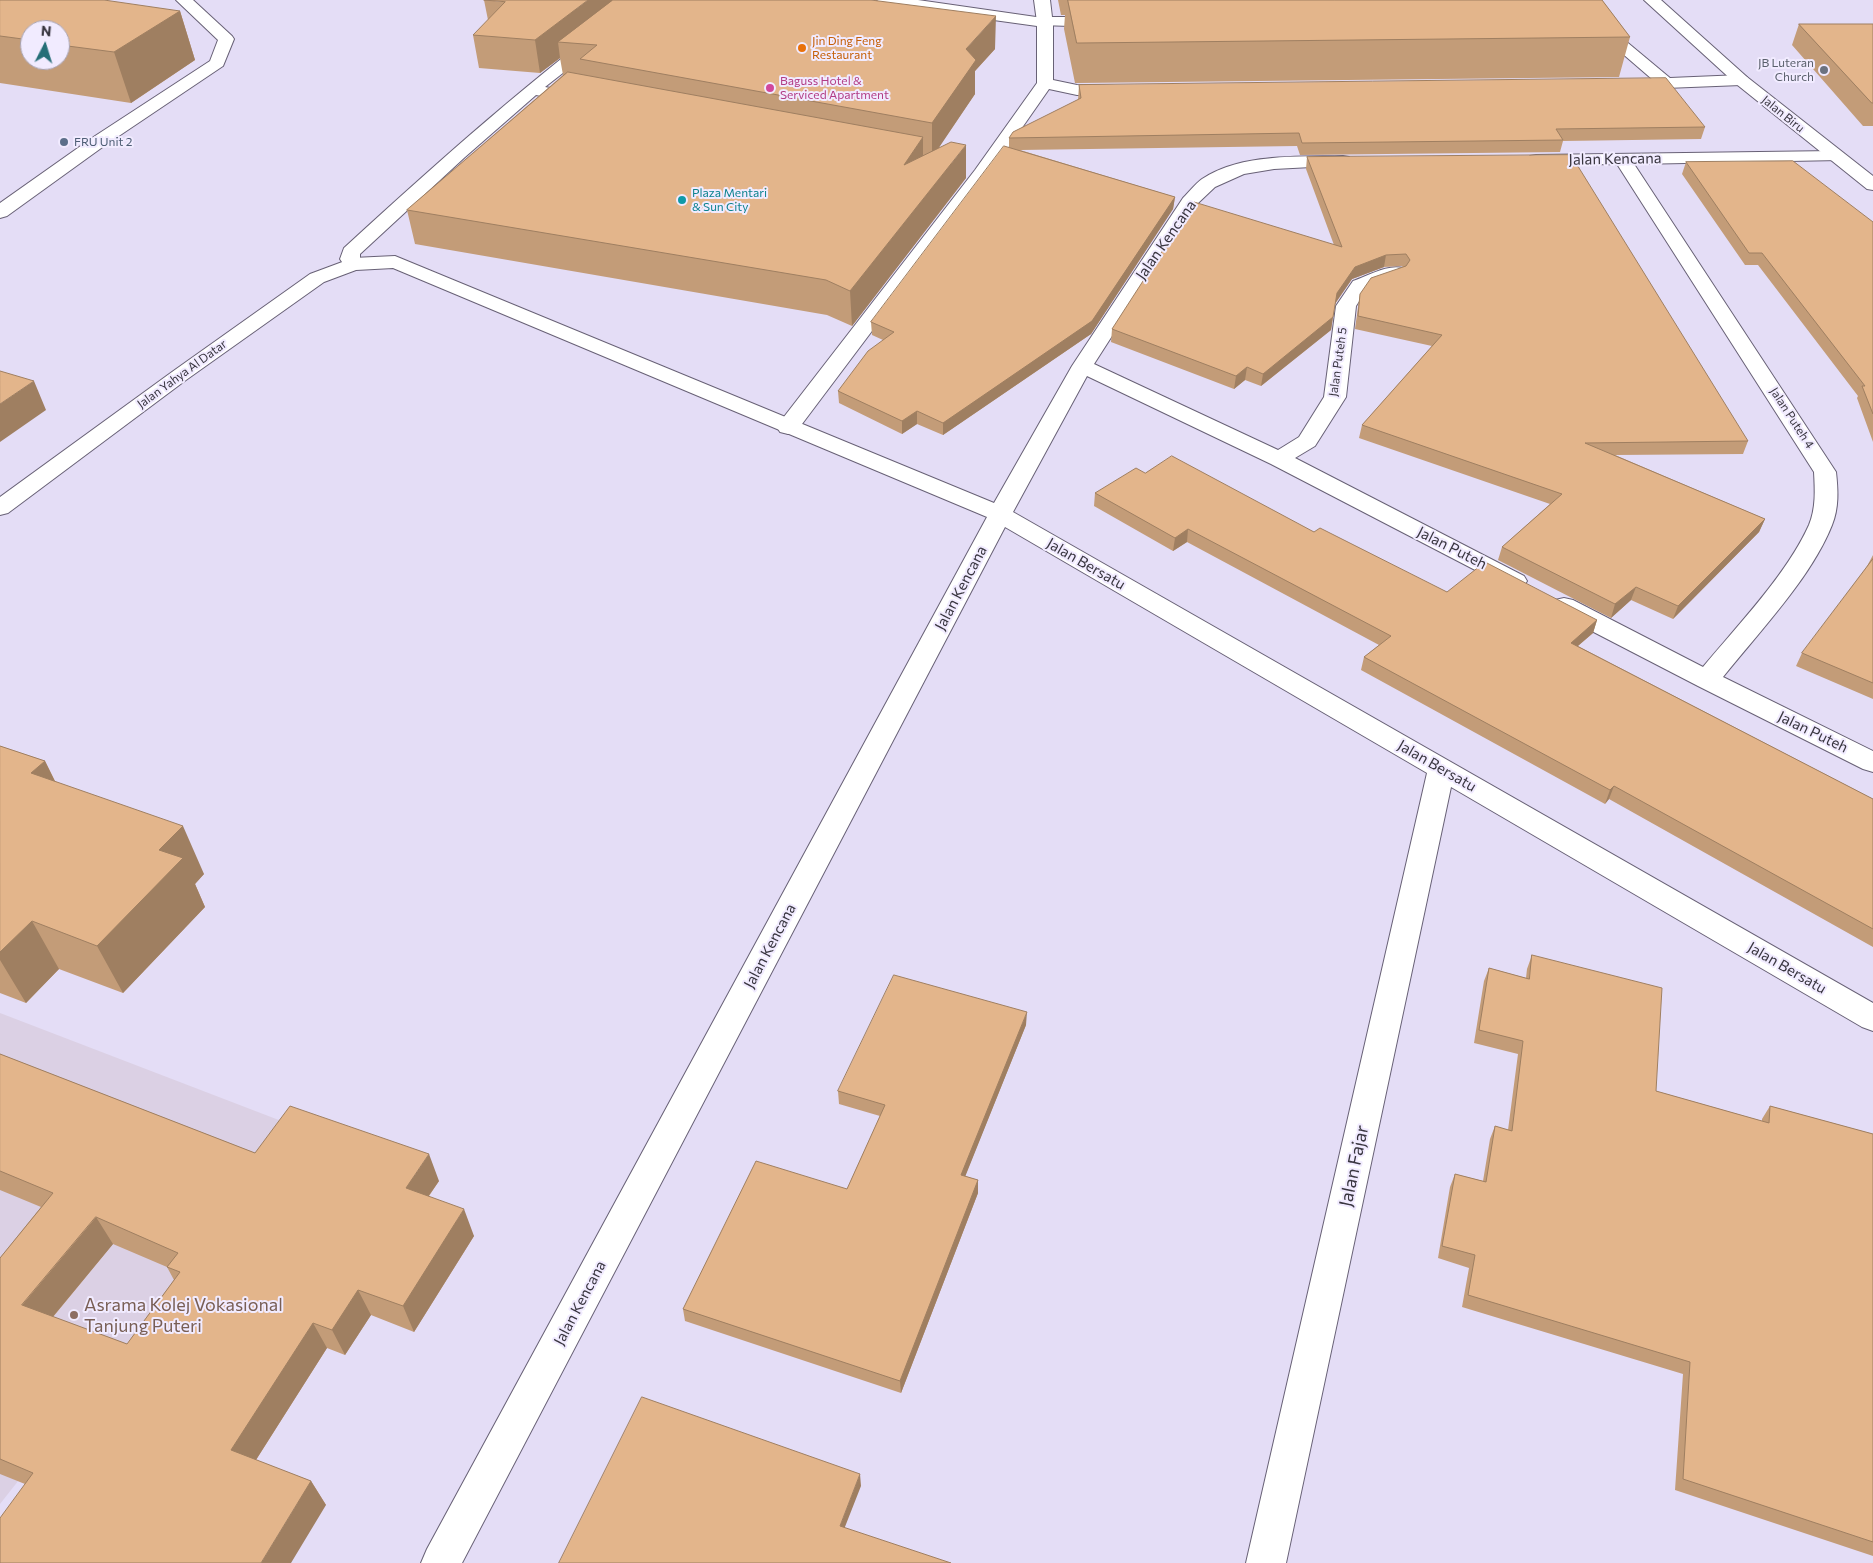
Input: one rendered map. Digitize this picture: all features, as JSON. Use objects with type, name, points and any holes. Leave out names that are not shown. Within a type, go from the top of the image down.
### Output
[{"type":"street","points":[[0,212],[98,142],[218,64],[226,40],[184,0]]},
{"type":"street","points":[[353,264],[350,259],[351,252],[477,136],[616,22],[648,0]]},
{"type":"street","points":[[885,0],[1045,22],[1113,22]]},
{"type":"street","points":[[788,427],[980,174],[1045,83],[1045,22],[1042,0]]},
{"type":"street","name":"Jalan Biru","points":[[1652,0],[1741,80],[1834,156],[1873,185]]},
{"type":"street","points":[[1582,18],[1593,21],[1666,83]]},
{"type":"street","points":[[1646,83],[1741,80]]},
{"type":"street","points":[[1045,83],[1077,90],[1128,90]]},
{"type":"street","points":[[534,90],[602,102]]},
{"type":"street","name":"Jalan Kencana","points":[[1515,160],[1834,156]]},
{"type":"street","name":"Jalan Puteh 4","points":[[1622,159],[1825,472],[1827,497],[1820,524],[1798,567],[1707,680]]},
{"type":"street","name":"Jalan Kencana","points":[[441,1563],[1000,514],[1082,366],[1189,202],[1209,183],[1235,172],[1267,165],[1360,161]]},
{"type":"street","points":[[961,171],[980,174]]},
{"type":"street","name":"Jalan Yahya Al Datar","points":[[0,508],[179,376],[317,278],[353,264],[395,262],[788,427]]},
{"type":"street","name":"Jalan Puteh 5","points":[[1279,459],[1307,441],[1335,397],[1346,306],[1360,285],[1396,272]]},
{"type":"street","name":"Jalan Puteh","points":[[1082,366],[1279,459],[1707,680],[1873,762]]},
{"type":"street","name":"Jalan Bersatu","points":[[788,427],[1000,514],[1873,1018]]},
{"type":"street","name":"Jalan Fajar","points":[[1266,1563],[1441,769]]},
{"type":"shaded area","name":"Asrama Kolej Vokasional Tanjung Puteri","points":[[0,1013],[297,1127],[0,1504]]},
{"type":"building","points":[[0,0],[104,0],[180,11],[114,52],[70,46],[70,20],[20,20],[20,39],[0,36]]},
{"type":"building","points":[[484,0],[588,0],[535,40],[473,35],[505,2]]},
{"type":"building","points":[[613,0],[871,0],[996,16],[966,49],[976,60],[932,123],[580,59],[597,45],[558,42]]},
{"type":"building","points":[[1068,0],[1602,0],[1630,37],[1077,43]]},
{"type":"building","points":[[1799,24],[1873,24],[1873,103],[1872,103]]},
{"type":"building","points":[[568,72],[923,137],[904,165],[951,142],[966,145],[850,291],[826,280],[407,210]]},
{"type":"building","points":[[1666,78],[1705,127],[1556,129],[1563,140],[1302,143],[1299,133],[1009,138],[1013,132],[1081,98],[1079,85]]},
{"type":"building","points":[[1004,146],[1175,197],[1092,321],[943,423],[917,411],[902,421],[838,391],[868,351],[894,332],[871,322]]},
{"type":"building","points":[[1571,155],[1748,441],[1585,443],[1765,519],[1678,606],[1636,587],[1615,604],[1502,547],[1562,494],[1362,425],[1442,335],[1358,316],[1360,294],[1371,278],[1406,266],[1410,260],[1406,254],[1386,255],[1355,267],[1337,293],[1333,317],[1263,374],[1247,367],[1236,376],[1112,329],[1194,202],[1342,247],[1307,157]]},
{"type":"building","points":[[1793,161],[1873,222],[1873,414],[1862,386],[1865,386],[1762,253],[1749,253],[1686,162]]},
{"type":"building","points":[[0,371],[34,381],[0,404]]},
{"type":"building","points":[[1172,456],[1314,532],[1320,528],[1447,592],[1485,562],[1597,620],[1571,643],[1873,799],[1873,929],[1614,786],[1610,790],[1364,657],[1391,636],[1188,529],[1175,538],[1095,493],[1136,468],[1145,473]]},
{"type":"building","points":[[1873,559],[1873,683],[1802,653]]},
{"type":"building","points":[[0,746],[45,761],[31,773],[183,826],[159,850],[183,858],[97,946],[32,921],[0,952]]},
{"type":"building","points":[[1532,955],[1662,988],[1656,1091],[1769,1123],[1770,1106],[1873,1134],[1873,1542],[1683,1479],[1690,1362],[1468,1295],[1475,1255],[1442,1246],[1455,1174],[1486,1182],[1495,1126],[1512,1131],[1523,1041],[1479,1030],[1489,968],[1529,979]]},
{"type":"building","points":[[894,975],[1027,1012],[961,1175],[978,1180],[900,1381],[683,1309],[756,1161],[847,1189],[885,1105],[838,1091]]},
{"type":"building","points":[[0,1054],[255,1153],[290,1106],[429,1154],[406,1188],[464,1209],[403,1306],[358,1290],[332,1330],[313,1323],[231,1450],[311,1481],[261,1563],[0,1563],[0,1518],[33,1473],[0,1459],[0,1258],[53,1193],[0,1171]],"holes":[[[96,1217],[178,1253],[167,1267],[180,1272],[127,1344],[22,1305]]]},
{"type":"building","points":[[642,1397],[860,1474],[840,1526],[951,1563],[559,1563]]},
{"type":"place","name":"Jin Ding Feng Restaurant","points":[[802,48]]},
{"type":"place","name":"JB Luteran Church","points":[[1824,70]]},
{"type":"place","name":"Baguss Hotel & Serviced Apartment","points":[[770,88]]},
{"type":"place","name":"FRU Unit 2","points":[[64,142]]},
{"type":"place","name":"Plaza Mentari & Sun City","points":[[682,200]]},
{"type":"place","name":"Asrama Kolej Vokasional Tanjung Puteri","points":[[74,1315]]}]
